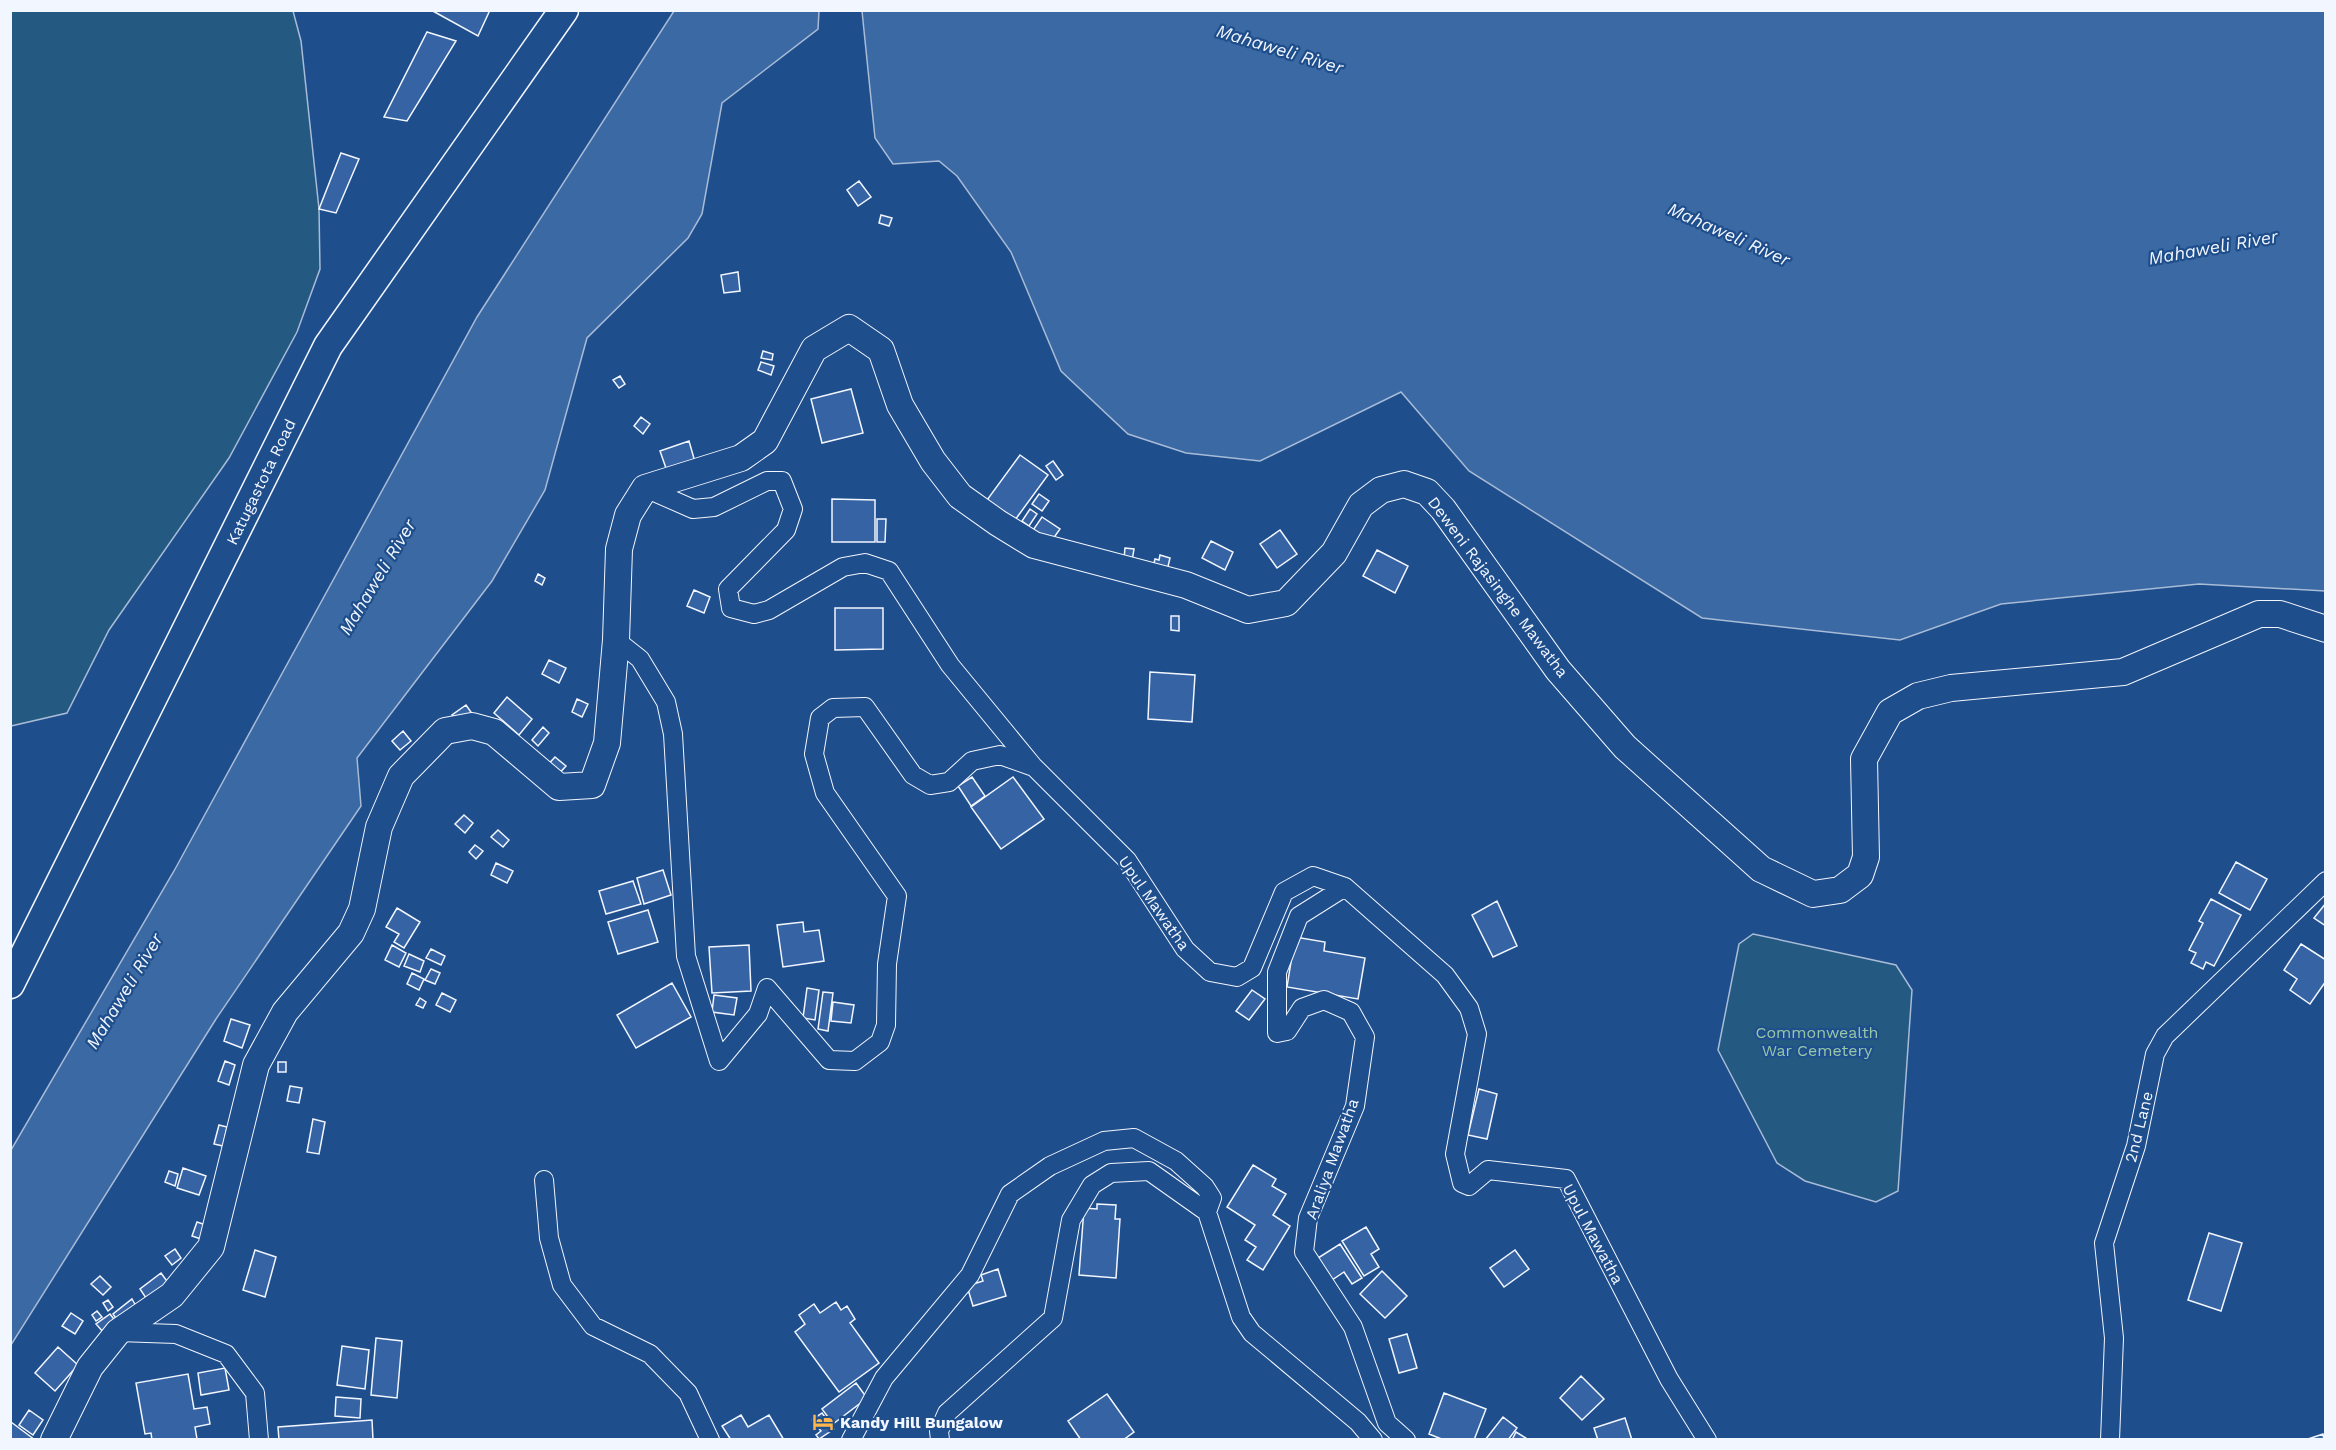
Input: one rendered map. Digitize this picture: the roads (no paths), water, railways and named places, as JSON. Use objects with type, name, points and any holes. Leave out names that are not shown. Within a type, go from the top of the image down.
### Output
[{"type":"main road","name":"Katugastota Road","points":[[10,984],[328,346],[564,10]]},
{"type":"street","name":"Deweni Rajasinghe Mawatha","points":[[645,488],[741,458],[765,441],[814,349],[849,327],[881,350],[900,405],[933,461],[960,496],[998,523],[1034,545],[1186,585],[1248,610],[1286,603],[1334,553],[1361,505],[1381,490],[1404,484],[1427,492],[1443,509],[1558,670],[1625,747],[1761,869],[1813,894],[1840,890],[1860,875],[1866,857],[1864,759],[1890,712],[1918,696],[1951,688],[2123,672],[2259,614],[2280,614],[2325,629]]},
{"type":"street","name":"Upul Mawatha","points":[[645,488],[693,509],[714,507],[767,481],[782,481],[793,509],[786,530],[728,589],[731,608],[754,614],[769,610],[843,567],[865,563],[889,571],[950,665],[1033,766],[1127,860],[1185,949],[1210,972],[1237,977],[1252,968],[1284,891],[1313,876],[1345,887],[1445,975],[1469,1008],[1477,1034],[1455,1154],[1462,1183],[1469,1186],[1488,1170],[1566,1179],[1669,1379],[1707,1440]]},
{"type":"street","points":[[54,1440],[90,1367],[118,1332],[172,1295],[211,1247],[256,1065],[285,1012],[351,933],[362,909],[378,827],[401,776],[445,731],[472,726],[494,732],[559,787],[592,785],[607,743],[616,640],[619,549],[628,515],[645,488]]},
{"type":"street","points":[[616,640],[640,659],[666,702],[673,734],[686,956],[719,1061],[758,1014],[767,988],[829,1060],[855,1061],[880,1042],[886,1025],[887,964],[897,896],[825,793],[814,754],[820,718],[833,708],[865,706],[913,774],[930,784],[949,782],[972,761],[1000,755],[1033,766]]},
{"type":"street","name":"2nd Lane","points":[[2110,1440],[2114,1338],[2104,1243],[2136,1146],[2155,1054],[2165,1036],[2325,881]]},
{"type":"street","name":"Araliya Mawatha","points":[[1345,887],[1299,916],[1277,972],[1277,1033],[1287,1031],[1302,1008],[1324,1000],[1351,1012],[1365,1036],[1355,1106],[1308,1218],[1304,1252],[1353,1328],[1388,1423],[1406,1440]]},
{"type":"street","points":[[851,1440],[884,1378],[970,1275],[1010,1194],[1050,1166],[1104,1141],[1134,1138],[1176,1161],[1205,1186],[1212,1198],[1208,1212],[1241,1317],[1252,1333],[1358,1422],[1373,1440]]},
{"type":"street","points":[[940,1440],[939,1431],[947,1413],[1053,1318],[1071,1220],[1092,1185],[1111,1173],[1149,1171],[1208,1212]]},
{"type":"street","points":[[544,1180],[549,1238],[562,1285],[593,1326],[650,1354],[658,1361],[688,1393],[710,1440]]},
{"type":"street","points":[[118,1332],[176,1334],[226,1354],[255,1393],[259,1440]]},
{"type":"water","name":"Mahaweli River","points":[[674,11],[819,11],[818,29],[722,103],[702,214],[688,238],[587,338],[545,490],[492,581],[357,758],[361,806],[216,1019],[11,1345],[11,1150],[174,871],[477,317]]},
{"type":"water","name":"Mahaweli River","points":[[862,11],[2325,11],[2325,591],[2199,584],[2001,604],[1900,640],[1702,618],[1469,471],[1401,392],[1260,461],[1186,453],[1128,434],[1061,371],[1011,252],[957,176],[939,161],[893,164],[875,138]]},
{"type":"place","name":"Kandy Hill Bungalow","points":[[823,1422]]},
{"type":"park label","name":"Commonwealth War Cemetery","points":[[1817,1041]]}]
